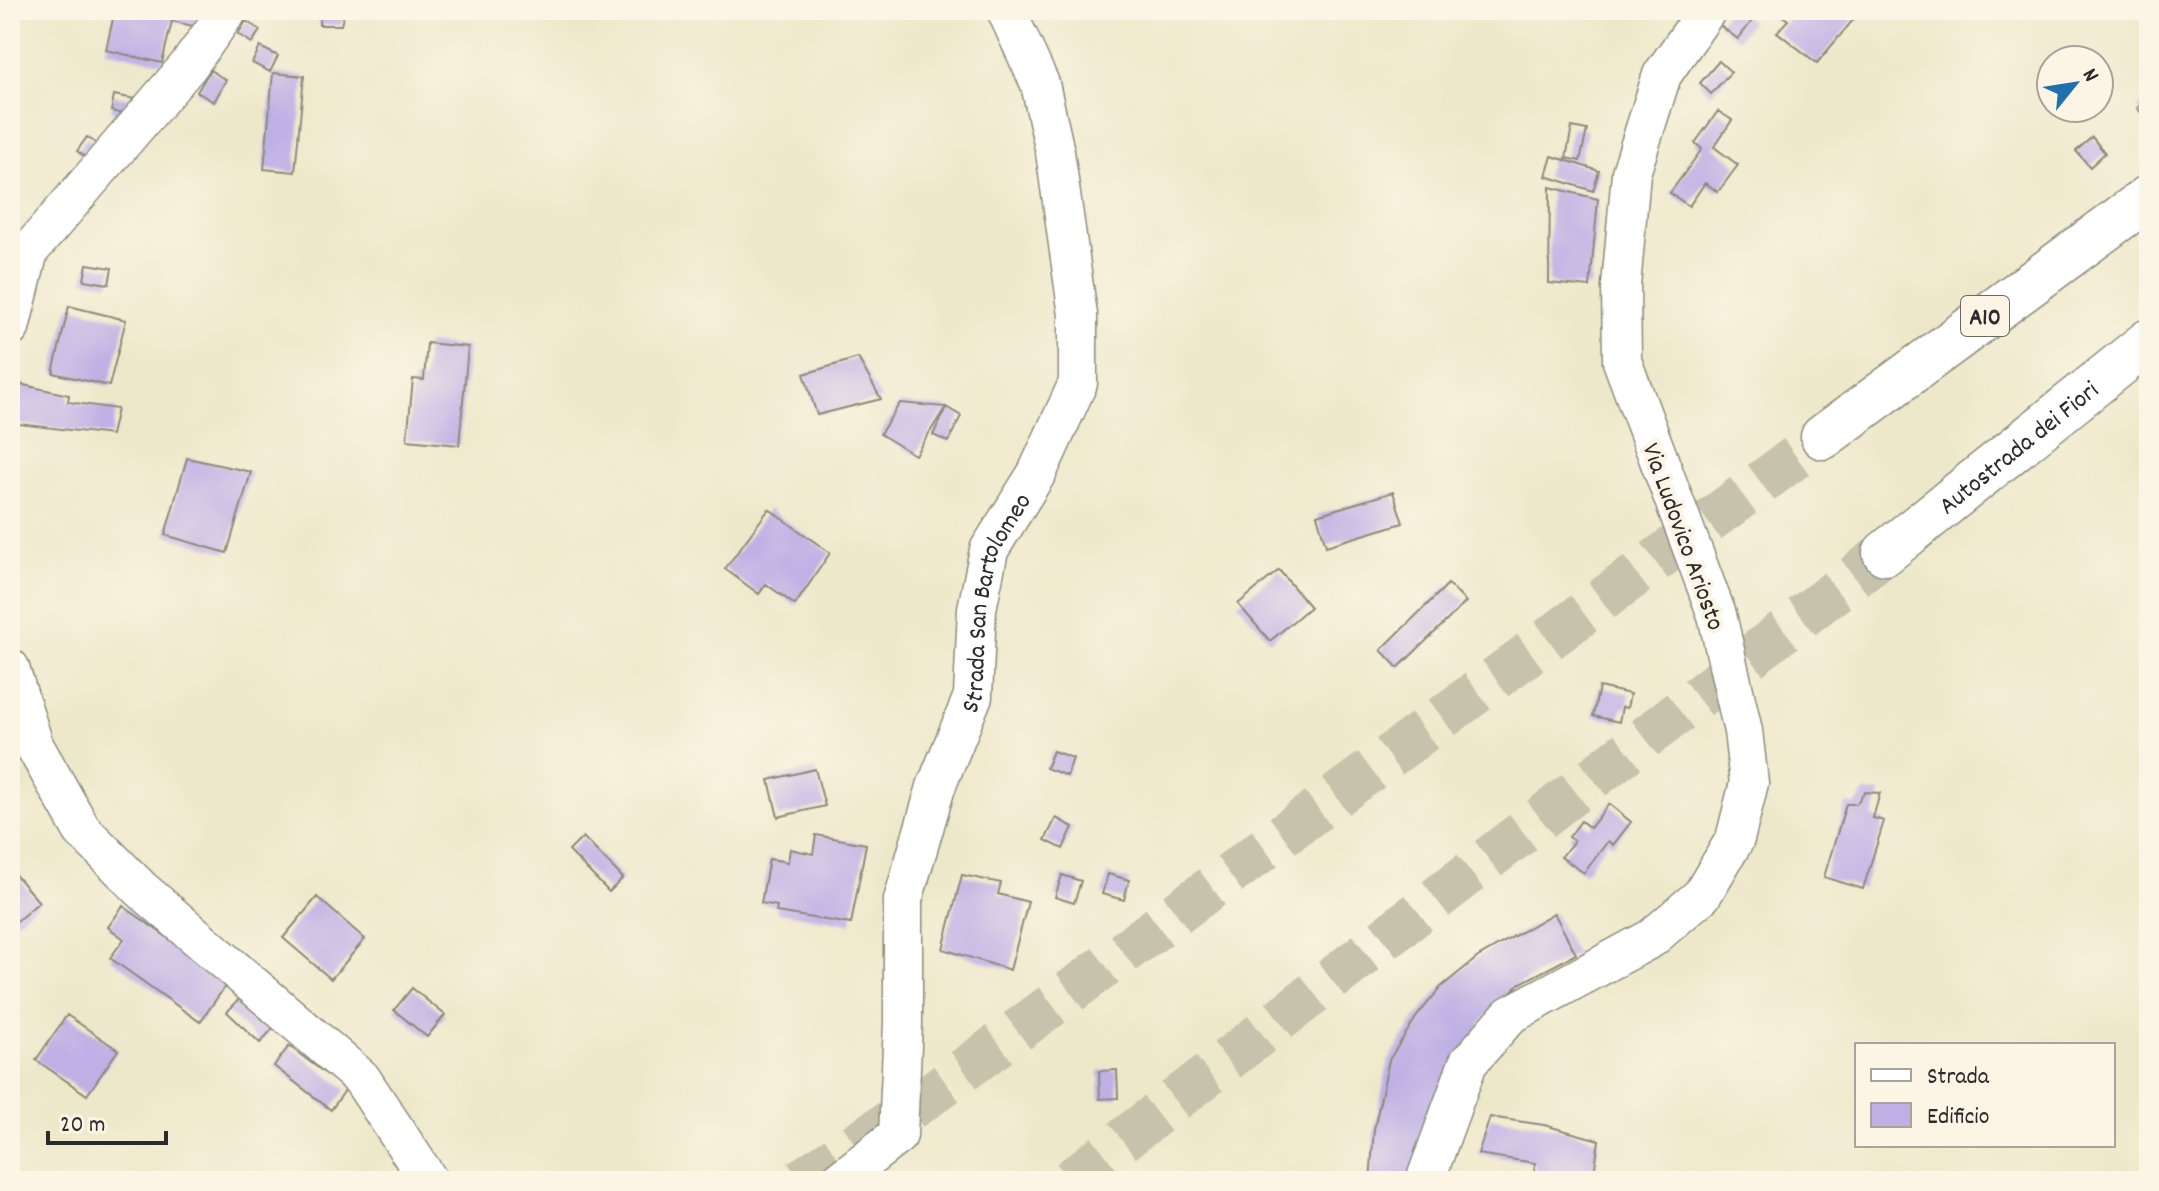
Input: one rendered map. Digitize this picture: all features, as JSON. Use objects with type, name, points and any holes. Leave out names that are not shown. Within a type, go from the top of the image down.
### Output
[{"type":"highway","name":"A10","points":[[1823,437],[2149,197]]},
{"type":"highway","name":"Autostrada dei Fiori","points":[[1885,553],[2149,341]]},
{"type":"street","points":[[10,328],[29,251],[180,76],[228,10]]},
{"type":"street","name":"Strada San Bartolomeo","points":[[839,1181],[898,1135],[903,1024],[903,900],[936,787],[973,696],[977,609],[989,550],[1037,473],[1078,383],[1078,315],[1055,152],[1040,84],[1006,10]]},
{"type":"street","points":[[1036,10],[1040,84]]},
{"type":"street","name":"Via Ludovico Ariosto","points":[[1425,1181],[1468,1063],[1510,1015],[1652,938],[1702,895],[1735,839],[1749,783],[1743,731],[1717,615],[1622,361],[1621,286],[1631,173],[1662,75],[1707,10]]},
{"type":"street","points":[[10,668],[34,745],[82,830],[141,889],[361,1078],[429,1181]]},
{"type":"building","points":[[115,10],[201,10],[197,27],[172,21],[162,63],[106,50]]},
{"type":"building","points":[[320,10],[345,10],[341,25],[319,25]]},
{"type":"building","points":[[1728,10],[1737,10],[1752,21],[1738,39],[1718,24]]},
{"type":"building","points":[[1774,10],[1843,10],[1854,19],[1817,63],[1777,32],[1788,20]]},
{"type":"building","points":[[246,21],[260,30],[252,43],[238,34]]},
{"type":"building","points":[[260,47],[278,56],[270,72],[252,63]]},
{"type":"building","points":[[1719,61],[1731,72],[1711,94],[1700,83]]},
{"type":"building","points":[[210,70],[226,80],[214,102],[197,92]]},
{"type":"building","points":[[273,73],[304,76],[295,172],[264,169]]},
{"type":"building","points":[[114,95],[140,100],[136,117],[111,111]]},
{"type":"building","points":[[2145,101],[2149,114],[2145,117],[2137,108]]},
{"type":"building","points":[[1718,111],[1732,120],[1714,147],[1738,165],[1718,192],[1705,183],[1689,206],[1670,193],[1702,149],[1695,143]]},
{"type":"building","points":[[1572,127],[1587,130],[1580,161],[1566,158]]},
{"type":"building","points":[[87,137],[107,151],[96,165],[77,151]]},
{"type":"building","points":[[2092,137],[2105,153],[2090,167],[2076,151]]},
{"type":"building","points":[[1552,156],[1599,171],[1593,191],[1546,176]]},
{"type":"building","points":[[1550,187],[1598,199],[1590,287],[1549,283]]},
{"type":"building","points":[[87,264],[112,268],[109,284],[84,280]]},
{"type":"building","points":[[69,306],[126,320],[109,386],[53,373]]},
{"type":"building","points":[[427,343],[468,347],[459,445],[407,440],[413,379],[424,380]]},
{"type":"building","points":[[858,358],[881,399],[817,415],[804,374]]},
{"type":"building","points":[[19,384],[69,395],[68,402],[117,409],[111,435],[10,423]]},
{"type":"building","points":[[900,403],[946,407],[915,455],[880,434]]},
{"type":"building","points":[[946,407],[961,416],[948,442],[933,435]]},
{"type":"building","points":[[187,458],[251,472],[227,553],[165,535]]},
{"type":"building","points":[[1393,492],[1403,523],[1326,546],[1317,515]]},
{"type":"building","points":[[769,509],[830,553],[795,605],[766,584],[759,594],[725,569]]},
{"type":"building","points":[[1279,570],[1310,607],[1270,641],[1238,604]]},
{"type":"building","points":[[1448,584],[1466,602],[1398,668],[1381,650]]},
{"type":"building","points":[[1599,687],[1630,694],[1627,708],[1622,707],[1619,722],[1593,716]]},
{"type":"building","points":[[1053,751],[1073,758],[1067,776],[1046,768]]},
{"type":"building","points":[[815,769],[825,806],[778,817],[769,780]]},
{"type":"building","points":[[1865,792],[1880,793],[1873,818],[1884,821],[1863,889],[1824,877],[1846,804],[1856,804]]},
{"type":"building","points":[[1609,804],[1631,822],[1613,845],[1608,841],[1584,873],[1561,857],[1574,841],[1569,837],[1581,821],[1590,828]]},
{"type":"building","points":[[1056,818],[1073,827],[1063,849],[1045,840]]},
{"type":"building","points":[[816,835],[866,844],[851,924],[776,912],[777,906],[761,903],[769,859],[788,862],[790,849],[813,854]]},
{"type":"building","points":[[583,837],[623,878],[609,892],[569,851]]},
{"type":"building","points":[[10,869],[39,902],[10,927]]},
{"type":"building","points":[[1108,874],[1129,880],[1124,900],[1102,894]]},
{"type":"building","points":[[962,875],[1001,883],[998,894],[1028,902],[1010,970],[943,949]]},
{"type":"building","points":[[1062,875],[1081,881],[1074,903],[1055,897]]},
{"type":"building","points":[[317,897],[365,939],[331,979],[283,938]]},
{"type":"building","points":[[123,906],[229,981],[200,1022],[110,958],[124,939],[108,927]]},
{"type":"building","points":[[1554,913],[1576,954],[1519,984],[1482,1020],[1415,1181],[1370,1181],[1374,1129],[1389,1060],[1417,1016],[1441,987],[1478,957]]},
{"type":"building","points":[[412,988],[445,1015],[427,1037],[394,1010]]},
{"type":"building","points":[[242,996],[275,1026],[260,1043],[227,1012]]},
{"type":"building","points":[[67,1015],[118,1050],[87,1095],[36,1060]]},
{"type":"building","points":[[289,1046],[346,1089],[331,1110],[274,1066]]},
{"type":"building","points":[[1117,1070],[1118,1098],[1100,1099],[1099,1071]]},
{"type":"building","points":[[1490,1117],[1544,1125],[1599,1140],[1593,1181],[1533,1181],[1535,1163],[1478,1154]]},
{"type":"tunnel","points":[[800,1181],[926,1098],[1823,437]]},
{"type":"tunnel","points":[[1070,1181],[1885,553]]}]
